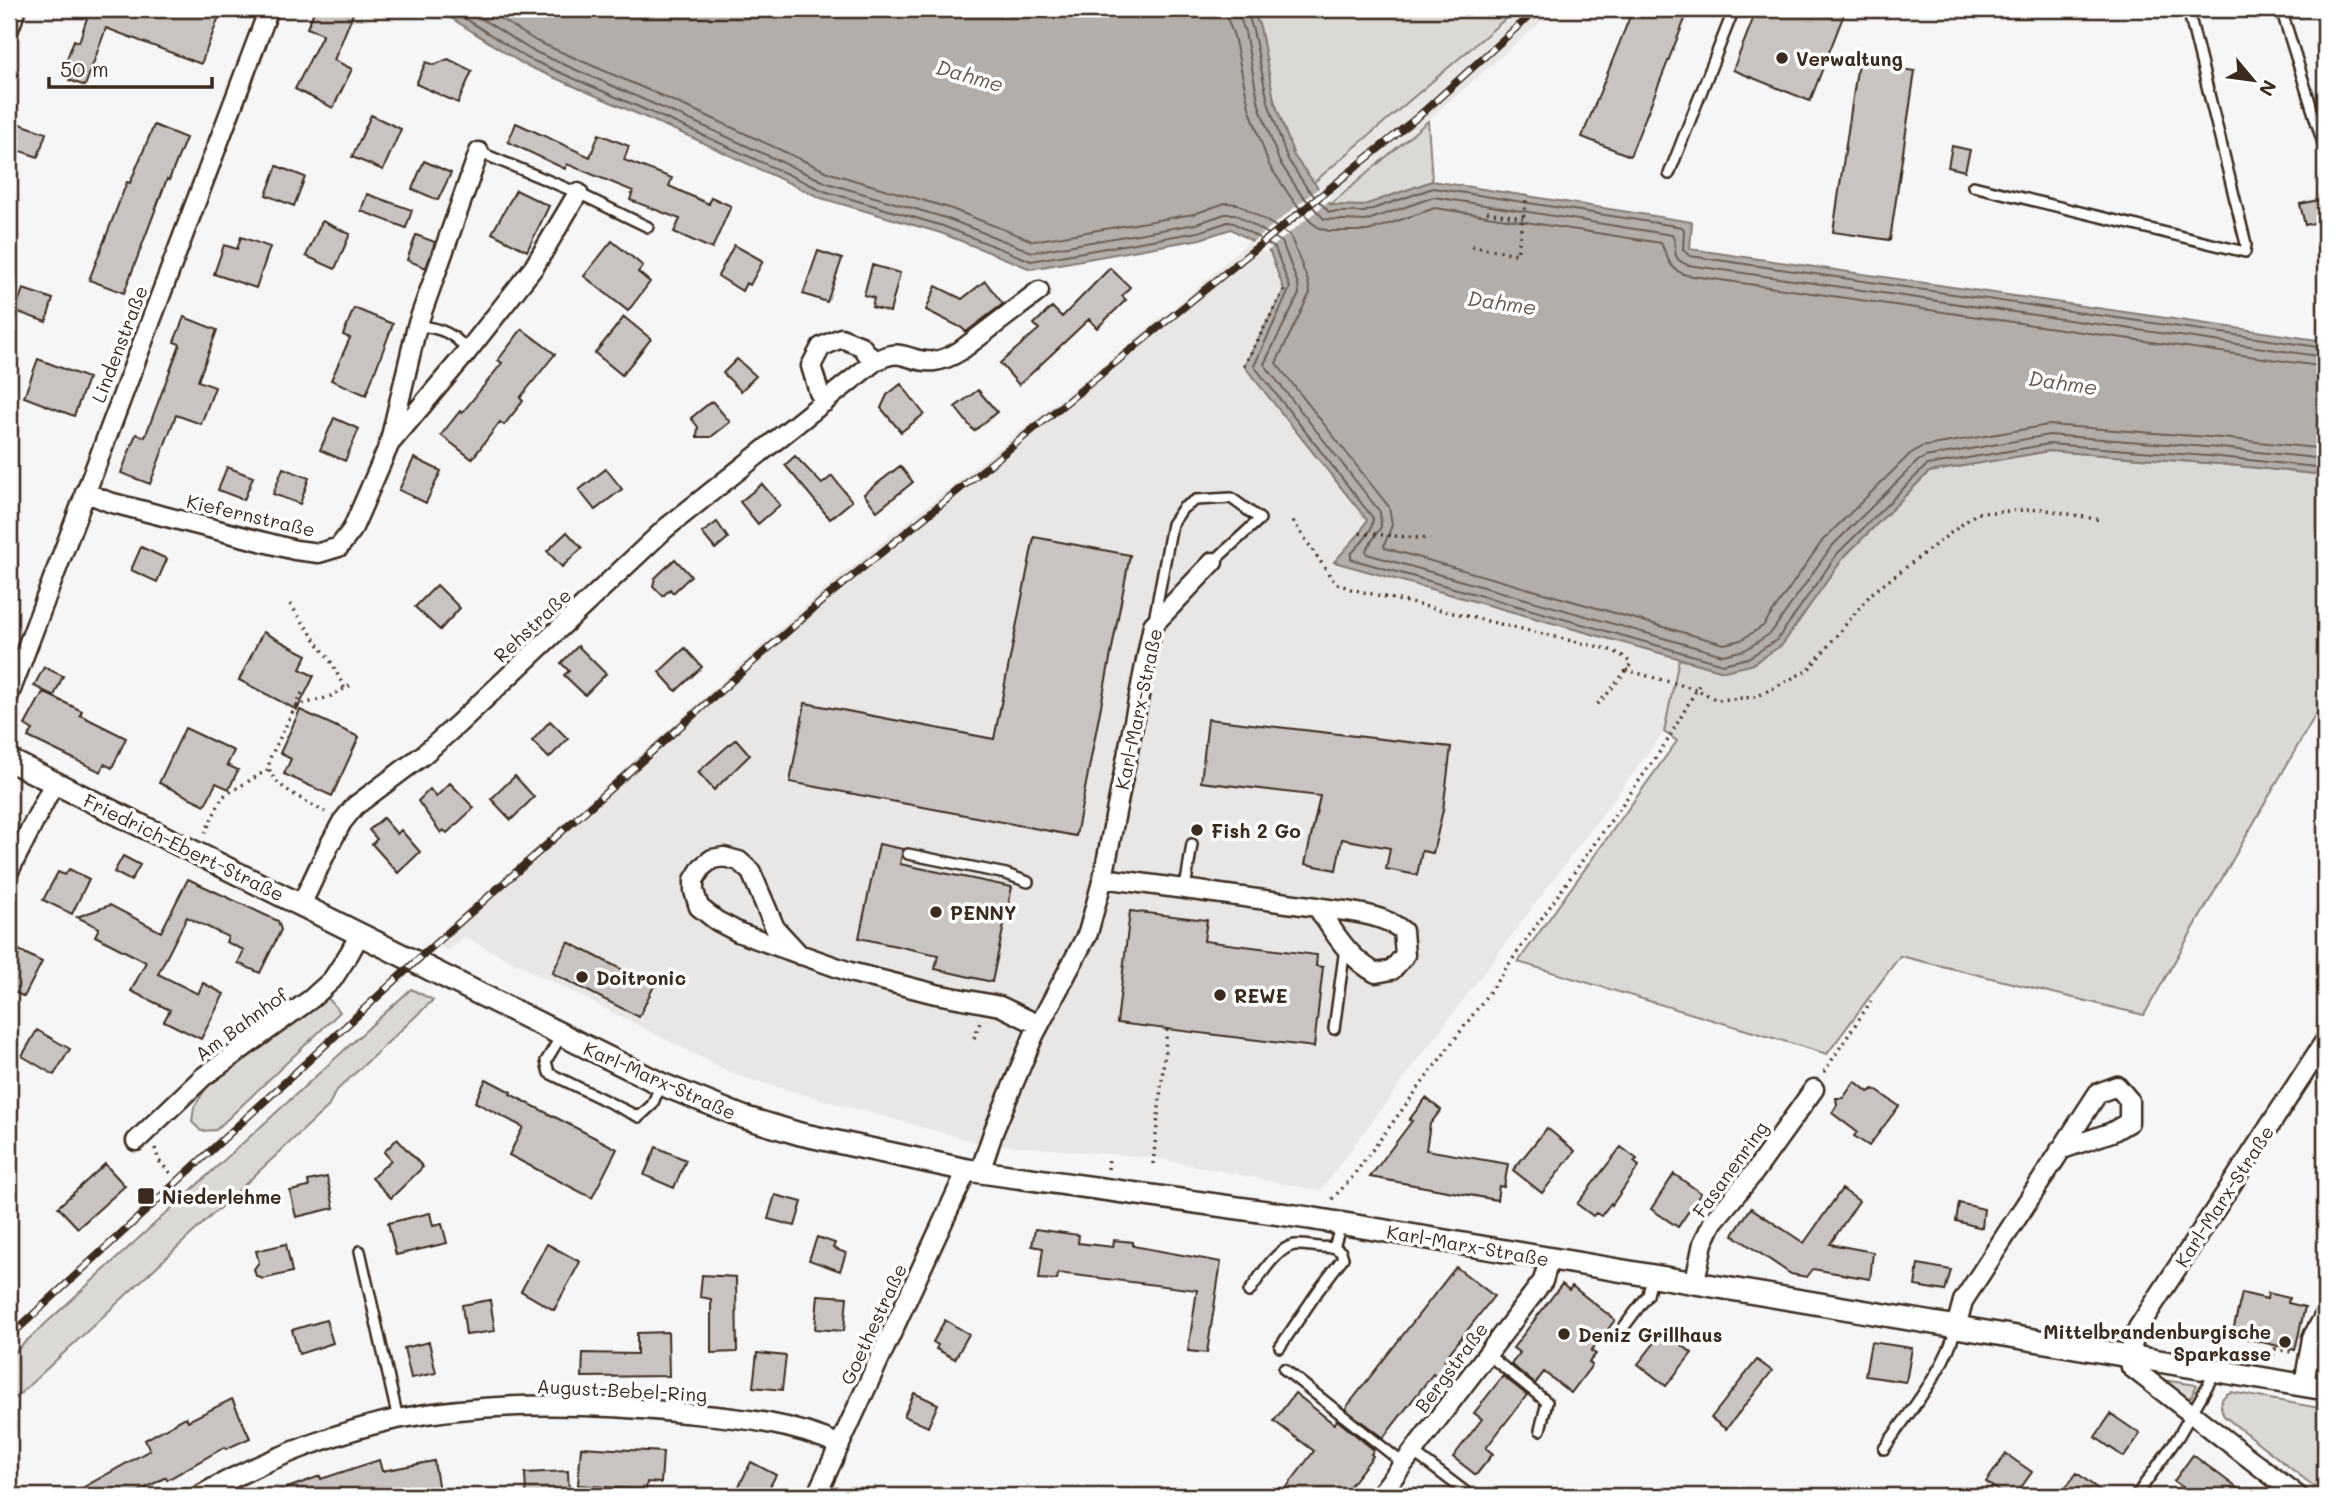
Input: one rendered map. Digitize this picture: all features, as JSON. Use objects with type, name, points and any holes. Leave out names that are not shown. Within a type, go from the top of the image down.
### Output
[{"type":"street","points":[[9,29],[16,9]]},
{"type":"street","name":"Lindenstraße","points":[[9,695],[269,9]]},
{"type":"street","name":"Kiefernstraße","points":[[85,492],[109,502],[295,550],[318,552],[339,547],[352,530],[389,445],[417,326],[479,152]]},
{"type":"street","name":"Kiefernstraße","points":[[389,445],[534,267],[578,193]]},
{"type":"street","name":"Rehstraße","points":[[301,905],[342,822],[355,806],[423,755],[666,528],[874,362],[888,354],[931,362],[947,358],[1039,291]]},
{"type":"street","points":[[825,402],[811,366],[821,347],[841,338],[861,346],[874,362]]},
{"type":"street","name":"Karl-Marx-Straße","points":[[973,1171],[994,1130],[1039,1025],[1088,933],[1103,878],[1153,625],[1213,562]]},
{"type":"street","name":"Friedrich-Ebert-Straße","points":[[9,760],[360,934]]},
{"type":"street","points":[[9,871],[54,783]]},
{"type":"street","points":[[800,955],[775,928],[751,872],[745,866],[739,861],[724,857],[712,859],[702,867],[694,880],[699,907],[717,921],[740,933],[800,955],[850,972],[936,994],[1000,1006],[1039,1025]]},
{"type":"street","points":[[1103,878],[1317,907],[1384,919],[1403,931],[1405,954],[1392,970],[1376,973],[1360,965],[1317,907]]},
{"type":"street","name":"Karl-Marx-Straße","points":[[360,934],[661,1084],[743,1117],[800,1134],[973,1171],[1342,1223],[2315,1387]]},
{"type":"street","name":"Am Bahnhof","points":[[142,1135],[203,1077],[311,999],[332,980],[360,934]]},
{"type":"street","name":"Karl-Marx-Straße","points":[[2129,1354],[2138,1328],[2325,1041]]},
{"type":"street","name":"Fasanenring","points":[[1695,1281],[1703,1244],[1713,1222],[1753,1174],[1814,1089]]},
{"type":"street","points":[[1956,1327],[1963,1301],[2060,1150]]},
{"type":"street","name":"Goethestraße","points":[[816,1496],[973,1171]]},
{"type":"street","name":"Bergstraße","points":[[1379,1496],[1543,1281],[1549,1259]]},
{"type":"street","points":[[2315,1387],[2312,1338],[2325,1315]]},
{"type":"street","points":[[2129,1354],[2131,1367],[2298,1496]]},
{"type":"street","name":"August-Bebel-Ring","points":[[199,1496],[291,1453],[342,1434],[398,1419],[505,1407],[643,1409],[739,1417],[794,1427],[818,1434],[840,1445]]},
{"type":"lane","points":[[1669,174],[1734,9]]},
{"type":"lane","points":[[1973,186],[2245,252],[2246,244],[2188,9]]},
{"type":"lane","points":[[2281,9],[2325,150]]},
{"type":"lane","name":"Kiefernstraße","points":[[479,152],[578,193],[648,227]]},
{"type":"lane","points":[[417,326],[433,327],[459,339],[467,352]]},
{"type":"lane","points":[[1153,625],[1172,524],[1183,508],[1196,499],[1231,498],[1260,519],[1213,562]]},
{"type":"lane","points":[[1185,889],[1192,844]]},
{"type":"lane","points":[[908,854],[1006,874],[1028,882]]},
{"type":"lane","points":[[1334,1029],[1345,948]]},
{"type":"lane","points":[[561,1035],[546,1061],[549,1073],[639,1116],[652,1105],[661,1084]]},
{"type":"lane","points":[[1334,1247],[1342,1223]]},
{"type":"lane","points":[[1249,1292],[1284,1248],[1295,1245],[1334,1247],[1341,1252],[1343,1258],[1280,1347]]},
{"type":"lane","points":[[360,1251],[398,1419]]},
{"type":"lane","points":[[1617,1336],[1648,1295],[1652,1275]]},
{"type":"lane","points":[[1884,1449],[1941,1364],[1952,1345],[1956,1327]]},
{"type":"lane","points":[[1487,1354],[1547,1402],[1540,1430]]},
{"type":"lane","points":[[1284,1369],[1408,1458],[1471,1496]]},
{"type":"lane","points":[[2136,1496],[2178,1437],[2217,1370]]},
{"type":"path","points":[[1472,246],[1517,254],[1527,195]]},
{"type":"path","points":[[1487,212],[1523,218]]},
{"type":"path","points":[[1244,366],[1284,290]]},
{"type":"path","points":[[1626,670],[1696,689],[1717,700],[1756,697],[1808,670],[1871,594],[1977,513],[2042,509],[2101,520]]},
{"type":"path","points":[[1293,521],[1335,583],[1614,651],[1626,657],[1631,664],[1595,707]]},
{"type":"path","points":[[1360,533],[1430,539]]},
{"type":"path","points":[[290,604],[345,688]]},
{"type":"path","points":[[1332,1199],[1350,1180],[1491,989],[1668,740],[1700,683]]},
{"type":"path","points":[[296,706],[329,696],[353,684]]},
{"type":"path","points":[[302,693],[270,758],[269,769],[273,778],[283,787],[342,822]]},
{"type":"path","points":[[201,841],[222,797],[269,769]]},
{"type":"path","points":[[1814,1089],[1871,1001]]},
{"type":"path","points":[[1153,1164],[1167,1030]]},
{"type":"path","points":[[142,1135],[159,1161],[173,1175]]},
{"type":"path","points":[[1108,1169],[1109,1157]]},
{"type":"path","points":[[2273,1356],[2275,1349],[2285,1350]]},
{"type":"shaded area","points":[[1252,9],[1517,9],[1313,183],[1294,156],[1274,100],[1260,27]]},
{"type":"shaded area","points":[[1517,9],[1556,9],[1330,205],[1270,252],[1284,290],[1244,366],[1367,521],[1335,562],[1679,659],[1664,732],[1320,1191],[1156,1158],[979,1143],[738,1076],[464,937],[448,951],[433,941],[828,586],[1189,295],[1315,187],[1313,183]]},
{"type":"shaded area","points":[[1428,121],[1432,181],[1362,206],[1330,205]]},
{"type":"shaded area","points":[[2049,451],[2325,475],[2325,698],[2144,1015],[1900,956],[1827,1054],[1518,962],[1677,741],[1664,732],[1679,659],[1724,671],[1782,645],[1843,558],[1929,472]]},
{"type":"shaded area","points":[[411,989],[433,1000],[335,1092],[329,1106],[9,1404],[9,1357]]},
{"type":"shaded area","points":[[327,997],[340,1012],[216,1130],[201,1131],[192,1122],[194,1107],[208,1085]]},
{"type":"shaded area","points":[[2162,1380],[2197,1385],[2187,1399]]},
{"type":"shaded area","points":[[2231,1392],[2325,1409],[2325,1495],[2224,1416],[2221,1402],[2224,1396]]},
{"type":"water","name":"Dahme","points":[[437,9],[1252,9],[1260,27],[1274,100],[1294,156],[1331,205],[1362,206],[1432,181],[1692,222],[1690,249],[2325,341],[2325,475],[2049,451],[1929,472],[1843,558],[1782,645],[1751,665],[1724,671],[1334,562],[1360,533],[1367,520],[1244,366],[1284,290],[1270,252],[1231,229],[1200,239],[1031,269],[941,233],[821,198],[693,138],[523,64]]},
{"type":"pier","points":[[1320,187],[1331,199],[1265,253],[1250,244]]},
{"type":"building","points":[[90,9],[222,9],[201,64],[106,28],[85,86],[69,80],[74,68],[65,64],[74,40],[79,42]]},
{"type":"building","points":[[315,9],[355,9],[334,60],[352,69],[333,108],[295,89],[323,34],[307,28]]},
{"type":"building","points":[[1633,9],[1689,9],[1630,156],[1582,137]]},
{"type":"building","name":"Verwaltung","points":[[1757,9],[1846,9],[1810,101],[1733,70]]},
{"type":"building","points":[[448,59],[472,71],[458,103],[416,84],[426,62],[434,65]]},
{"type":"building","points":[[1858,63],[1915,71],[1890,240],[1833,232]]},
{"type":"building","points":[[371,115],[401,129],[383,170],[352,157]]},
{"type":"building","points":[[9,120],[46,133],[38,157],[9,147]]},
{"type":"building","points":[[516,123],[590,157],[599,134],[629,146],[624,160],[672,178],[669,186],[709,204],[711,197],[731,206],[712,249],[674,232],[680,219],[630,200],[633,191],[567,164],[565,169],[508,142]]},
{"type":"building","points":[[154,125],[186,138],[169,180],[167,179],[124,293],[89,280],[127,182],[130,183]]},
{"type":"building","points":[[1952,146],[1970,150],[1965,171],[1948,167]]},
{"type":"building","points":[[424,161],[451,173],[438,200],[412,189]]},
{"type":"building","points":[[277,166],[305,177],[294,206],[266,195]]},
{"type":"building","points":[[516,190],[549,206],[527,251],[492,233]]},
{"type":"building","points":[[367,194],[412,210],[406,228],[361,211]]},
{"type":"building","points":[[2318,200],[2323,221],[2305,225],[2300,204]]},
{"type":"building","points":[[322,221],[350,234],[335,269],[306,256]]},
{"type":"building","points":[[416,235],[435,242],[426,268],[407,260]]},
{"type":"building","points":[[241,237],[270,247],[256,288],[214,274],[224,245],[237,249]]},
{"type":"building","points":[[612,241],[643,266],[638,272],[650,282],[628,311],[584,276]]},
{"type":"building","points":[[734,245],[763,261],[750,285],[746,283],[742,291],[718,276]]},
{"type":"building","points":[[818,251],[842,259],[827,302],[803,294]]},
{"type":"building","points":[[872,265],[900,273],[890,312],[872,307],[874,298],[864,295]]},
{"type":"building","points":[[1110,268],[1130,287],[1122,296],[1126,300],[1097,328],[1089,319],[1019,385],[1000,363],[1039,329],[1034,324],[1052,307],[1062,317]]},
{"type":"building","points":[[985,281],[1003,304],[966,332],[926,310],[936,286],[962,299]]},
{"type":"building","points":[[23,289],[53,299],[46,322],[15,311]]},
{"type":"building","points":[[354,308],[393,324],[366,395],[331,380],[350,338],[343,335]]},
{"type":"building","points":[[184,317],[217,330],[198,381],[215,387],[201,424],[176,415],[150,484],[121,473],[136,434],[145,437],[180,344],[174,342]]},
{"type":"building","points":[[624,317],[651,339],[622,375],[595,353]]},
{"type":"building","points":[[522,329],[555,354],[520,398],[523,401],[504,425],[500,422],[472,459],[441,435],[502,363],[498,360]]},
{"type":"building","points":[[38,359],[88,378],[74,416],[24,397]]},
{"type":"building","points":[[737,359],[756,376],[741,391],[723,373]]},
{"type":"building","points":[[901,384],[924,414],[901,432],[881,408],[887,395]]},
{"type":"building","points":[[978,390],[997,412],[974,431],[955,407]]},
{"type":"building","points":[[712,401],[730,422],[711,437],[697,437],[698,427],[691,418]]},
{"type":"building","points":[[334,418],[359,429],[345,461],[320,450]]},
{"type":"building","points":[[795,456],[822,484],[832,476],[852,501],[830,519],[785,465]]},
{"type":"building","points":[[414,458],[441,471],[426,503],[399,490]]},
{"type":"building","points":[[900,466],[913,482],[877,511],[864,494]]},
{"type":"building","points":[[227,467],[253,477],[244,500],[218,490]]},
{"type":"building","points":[[283,468],[309,478],[300,504],[273,494]]},
{"type":"building","points":[[606,469],[622,489],[595,510],[579,490]]},
{"type":"building","points":[[762,484],[780,505],[758,524],[740,502]]},
{"type":"building","points":[[717,522],[728,538],[715,549],[702,533]]},
{"type":"building","points":[[567,532],[582,548],[562,567],[547,551]]},
{"type":"building","points":[[1034,537],[1130,555],[1076,836],[790,782],[805,703],[994,739]]},
{"type":"building","points":[[141,547],[167,559],[157,582],[131,570]]},
{"type":"building","points":[[675,559],[691,576],[673,593],[670,589],[663,596],[653,586],[655,578]]},
{"type":"building","points":[[437,585],[460,608],[440,630],[415,607]]},
{"type":"building","points":[[263,632],[307,655],[300,669],[314,676],[297,710],[239,680]]},
{"type":"building","points":[[578,646],[606,674],[585,695],[564,675],[569,671],[561,663]]},
{"type":"building","points":[[685,648],[702,667],[676,691],[659,672]]},
{"type":"building","points":[[44,667],[63,676],[54,696],[34,686]]},
{"type":"building","points":[[43,692],[82,711],[80,715],[126,738],[112,768],[104,764],[101,772],[28,737],[33,730],[25,725]]},
{"type":"building","points":[[300,710],[359,737],[332,796],[284,774],[291,759],[280,753]]},
{"type":"building","points":[[1208,719],[1451,747],[1443,810],[1433,853],[1422,851],[1417,875],[1386,869],[1390,848],[1342,839],[1336,870],[1305,864],[1320,796],[1201,782]]},
{"type":"building","points":[[550,721],[568,739],[549,758],[532,741]]},
{"type":"building","points":[[185,728],[234,751],[227,765],[238,770],[229,789],[216,783],[205,805],[159,783]]},
{"type":"building","points":[[736,739],[750,755],[714,790],[698,772]]},
{"type":"building","points":[[515,776],[534,797],[511,820],[491,799]]},
{"type":"building","points":[[450,783],[474,808],[447,833],[443,830],[441,833],[418,801],[430,789],[436,797]]},
{"type":"building","points":[[383,818],[397,834],[401,830],[420,852],[398,873],[372,844],[377,839],[369,830]]},
{"type":"building","name":"PENNY","points":[[879,844],[903,849],[900,864],[1012,887],[992,982],[935,969],[938,955],[859,938]]},
{"type":"building","points":[[123,856],[140,865],[131,881],[114,872]]},
{"type":"building","points":[[69,869],[89,879],[72,914],[43,900],[58,872],[65,875]]},
{"type":"building","points":[[188,879],[278,921],[281,930],[260,973],[238,963],[244,950],[226,942],[228,937],[187,917],[158,974],[198,994],[203,983],[224,994],[201,1039],[164,1021],[170,1010],[131,991],[146,962],[95,936],[99,928],[77,917],[110,905],[161,932]]},
{"type":"building","name":"REWE","points":[[1130,911],[1207,920],[1204,941],[1317,955],[1316,966],[1323,967],[1314,1047],[1117,1023]]},
{"type":"building","points":[[568,942],[654,986],[639,1017],[552,973]]},
{"type":"building","points":[[9,945],[42,962],[24,997],[9,989]]},
{"type":"building","points":[[37,1030],[70,1049],[54,1075],[22,1056]]},
{"type":"building","points":[[486,1079],[617,1149],[592,1198],[509,1155],[523,1127],[475,1102]]},
{"type":"building","points":[[1855,1081],[1868,1092],[1874,1089],[1899,1106],[1869,1146],[1854,1136],[1857,1132],[1832,1113],[1837,1105],[1836,1098],[1843,1098]]},
{"type":"building","points":[[1426,1098],[1441,1110],[1430,1124],[1426,1150],[1508,1164],[1504,1187],[1499,1186],[1497,1200],[1370,1177]]},
{"type":"building","points":[[1547,1128],[1575,1151],[1542,1193],[1513,1170]]},
{"type":"building","points":[[397,1139],[423,1167],[391,1198],[372,1178],[391,1160],[384,1152]]},
{"type":"building","points":[[656,1147],[686,1160],[674,1188],[644,1175]]},
{"type":"building","points":[[1621,1147],[1637,1159],[1634,1162],[1639,1166],[1612,1205],[1611,1203],[1601,1216],[1596,1213],[1593,1216],[1577,1204]]},
{"type":"building","points":[[105,1164],[125,1186],[78,1228],[58,1207]]},
{"type":"building","points":[[1674,1174],[1701,1193],[1678,1227],[1651,1209]]},
{"type":"building","points":[[327,1177],[334,1208],[296,1217],[290,1191],[309,1187],[308,1181]]},
{"type":"building","points":[[1842,1189],[1859,1201],[1830,1244],[1873,1252],[1870,1279],[1813,1269],[1807,1277],[1791,1274],[1733,1235],[1751,1208],[1804,1243]]},
{"type":"building","points":[[775,1195],[802,1202],[795,1226],[768,1219]]},
{"type":"building","points":[[1959,1203],[1984,1209],[1982,1228],[1956,1221]]},
{"type":"building","points":[[430,1213],[433,1226],[442,1224],[447,1243],[396,1255],[388,1223]]},
{"type":"building","points":[[1035,1229],[1079,1235],[1078,1243],[1113,1247],[1114,1240],[1133,1242],[1133,1246],[1221,1262],[1207,1353],[1188,1351],[1197,1290],[1058,1273],[1057,1280],[1039,1279],[1043,1248],[1032,1246]]},
{"type":"building","points":[[817,1237],[835,1243],[833,1248],[846,1253],[840,1271],[809,1260]]},
{"type":"building","points":[[286,1244],[292,1272],[263,1279],[256,1276],[254,1269],[259,1262],[256,1251]]},
{"type":"building","points":[[547,1244],[580,1262],[554,1310],[521,1291]]},
{"type":"building","points":[[1918,1264],[1951,1270],[1945,1291],[1915,1286]]},
{"type":"building","points":[[1456,1267],[1494,1296],[1444,1360],[1451,1365],[1439,1379],[1433,1374],[1383,1438],[1345,1409]]},
{"type":"building","points":[[702,1275],[736,1277],[737,1352],[711,1353],[711,1299],[700,1297]]},
{"type":"building","name":"Deniz Grillhaus","points":[[1562,1284],[1569,1290],[1572,1286],[1615,1320],[1591,1351],[1596,1354],[1589,1362],[1592,1365],[1571,1393],[1544,1372],[1535,1384],[1511,1364],[1520,1353],[1513,1348]]},
{"type":"building","points":[[2242,1293],[2267,1299],[2268,1293],[2289,1298],[2288,1303],[2305,1307],[2295,1350],[2232,1335]]},
{"type":"building","points":[[818,1295],[847,1297],[844,1331],[815,1329]]},
{"type":"building","points":[[490,1300],[495,1331],[466,1335],[462,1305]]},
{"type":"building","points":[[326,1320],[333,1343],[299,1354],[292,1330]]},
{"type":"building","points":[[945,1320],[969,1334],[955,1359],[936,1349],[938,1345],[933,1342]]},
{"type":"building","points":[[1664,1331],[1692,1353],[1666,1386],[1638,1364]]},
{"type":"building","points":[[668,1332],[669,1376],[582,1377],[583,1353],[637,1354],[637,1333]]},
{"type":"building","points":[[429,1342],[436,1373],[411,1378],[404,1348]]},
{"type":"building","points":[[1871,1342],[1912,1348],[1906,1382],[1865,1376]]},
{"type":"building","points":[[757,1353],[786,1356],[782,1390],[753,1387]]},
{"type":"building","points":[[1757,1360],[1772,1371],[1726,1429],[1711,1418]]},
{"type":"building","points":[[1503,1376],[1527,1395],[1486,1448],[1493,1454],[1476,1475],[1453,1457],[1482,1419],[1474,1413]]},
{"type":"building","points":[[914,1393],[938,1404],[928,1427],[904,1416]]},
{"type":"building","points":[[1295,1393],[1334,1424],[1337,1420],[1374,1450],[1371,1454],[1373,1456],[1342,1496],[1280,1496],[1314,1451],[1274,1421]]},
{"type":"building","points":[[232,1399],[250,1438],[226,1449],[225,1447],[167,1480],[166,1477],[131,1496],[68,1496],[150,1450],[145,1440],[186,1417],[188,1421]]},
{"type":"building","points":[[2111,1414],[2140,1434],[2124,1457],[2095,1437]]},
{"type":"building","points":[[581,1447],[663,1452],[661,1483],[647,1482],[646,1490],[578,1485]]},
{"type":"building","points":[[2006,1454],[2032,1472],[2015,1496],[2006,1496],[1986,1482]]},
{"type":"building","points":[[2193,1455],[2248,1496],[2195,1496],[2174,1481]]},
{"type":"building","points":[[379,1460],[382,1471],[434,1461],[439,1491],[408,1496],[406,1486],[376,1496],[271,1496],[320,1476],[321,1479]]},
{"type":"building","points":[[751,1462],[776,1475],[765,1496],[755,1496],[738,1488]]},
{"type":"building","points":[[568,1471],[569,1496],[526,1496],[525,1473]]},
{"type":"building","points":[[2077,1473],[2107,1496],[2059,1496]]},
{"type":"railway","points":[[9,1337],[426,952],[823,600],[1420,115],[1537,9]]},
{"type":"place","name":"Verwaltung","points":[[1782,58]]},
{"type":"place","name":"Fish 2 Go","points":[[1197,830]]},
{"type":"place","name":"PENNY","points":[[936,912]]},
{"type":"place","name":"Doitronic","points":[[582,977]]},
{"type":"place","name":"REWE","points":[[1220,995]]},
{"type":"place","name":"Niederlehme","points":[[146,1196]]},
{"type":"place","name":"Deniz Grillhaus","points":[[1564,1334]]},
{"type":"place","name":"Mittelbrandenburgische Sparkasse","points":[[2285,1342]]}]
